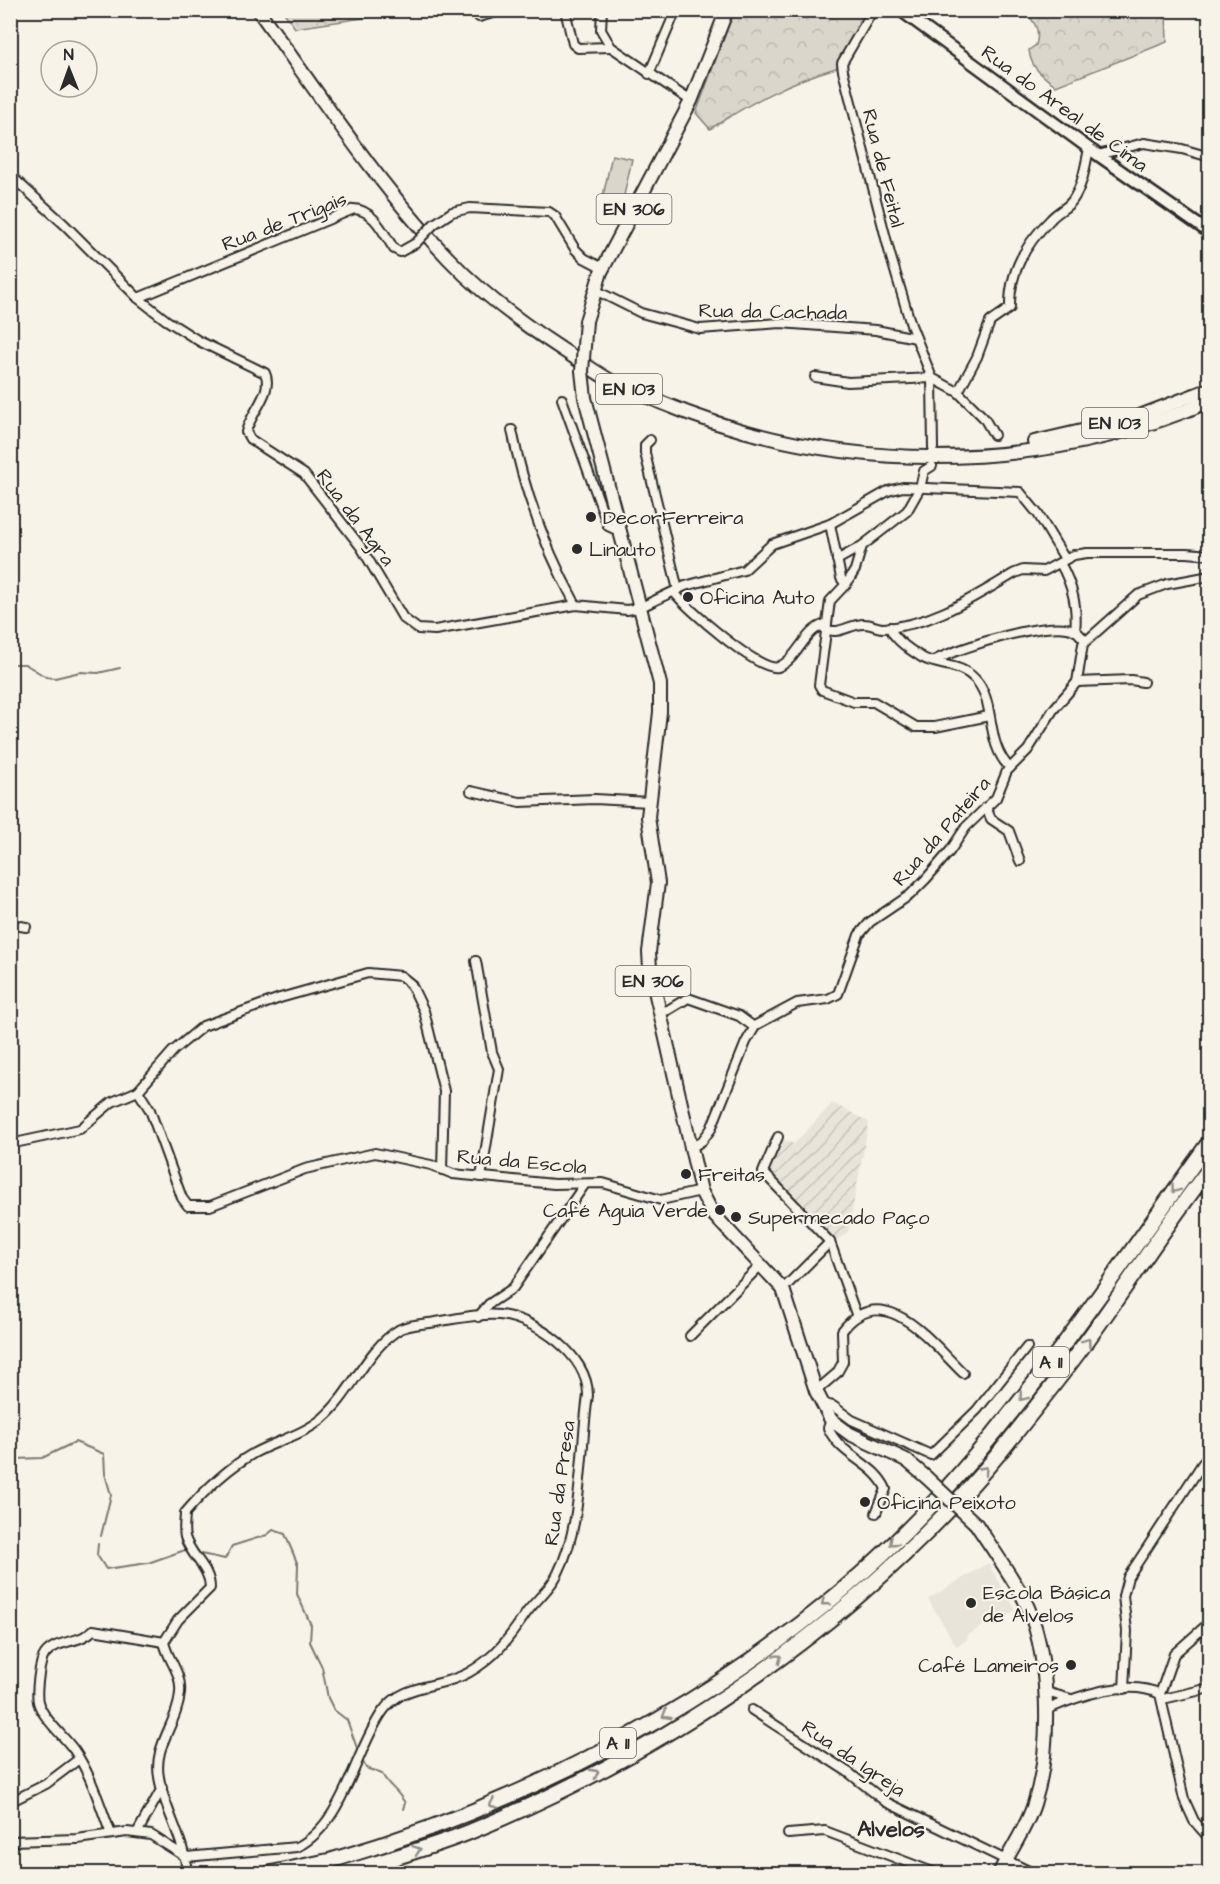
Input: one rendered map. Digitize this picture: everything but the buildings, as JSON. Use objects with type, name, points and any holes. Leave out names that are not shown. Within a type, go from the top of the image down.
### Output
[{"type":"highway","name":"A 11","points":[[267,1874],[333,1860],[387,1844],[471,1814],[598,1754],[691,1699],[764,1649],[834,1595],[936,1501],[989,1440],[1072,1335],[1209,1142]]},
{"type":"highway","name":"A 11","points":[[341,1874],[465,1834],[533,1803],[633,1752],[748,1680],[859,1594],[947,1511],[1000,1452],[1085,1344],[1209,1168]]},
{"type":"main road","name":"EN 103","points":[[258,10],[393,196],[450,260],[513,317],[613,382],[699,418],[803,447],[913,456],[967,457],[1066,446],[1131,429],[1209,401]]},
{"type":"main road","name":"EN 306","points":[[727,10],[691,101],[603,268],[586,321],[582,371],[585,398],[660,684],[660,712],[649,802],[648,830],[658,883],[649,952],[660,1012],[701,1191],[713,1214],[783,1289],[818,1397],[831,1420],[850,1434],[906,1460],[926,1477],[976,1524],[1024,1599],[1035,1631],[1046,1692],[1046,1710],[1034,1804],[999,1874]]},
{"type":"main road","name":"Rua do Areal de Cima","points":[[900,10],[1094,152],[1209,232]]},
{"type":"main road","name":"EN 103","points":[[913,456],[967,452],[1066,436],[1129,420],[1209,388]]},
{"type":"street","points":[[479,17],[504,10]]},
{"type":"street","points":[[565,10],[573,44],[579,48],[610,47]]},
{"type":"street","points":[[603,10],[601,30],[610,47],[691,101]]},
{"type":"street","points":[[649,74],[676,10]]},
{"type":"street","name":"Rua de Feital","points":[[873,10],[842,63],[843,72],[890,254],[916,338]]},
{"type":"street","points":[[958,392],[976,357],[990,322],[1010,308],[1012,278],[1029,245],[1077,194],[1094,152],[1144,143],[1182,149],[1209,157]]},
{"type":"street","points":[[10,175],[65,225],[138,298]]},
{"type":"street","name":"Rua de Trigais","points":[[138,298],[354,209],[363,209],[370,215],[394,249],[400,252],[416,243],[434,224],[452,212],[470,208],[549,212],[555,216],[584,258],[603,268]]},
{"type":"street","name":"Rua da Cachada","points":[[595,290],[641,313],[700,329],[780,323],[876,330],[916,338]]},
{"type":"street","name":"Rua da Agra","points":[[138,298],[200,341],[265,373],[268,380],[267,388],[248,422],[246,432],[250,439],[304,474],[361,547],[403,618],[418,629],[435,630],[576,605],[627,610],[639,608]]},
{"type":"street","points":[[916,338],[932,378],[933,448]]},
{"type":"street","points":[[815,377],[848,382],[932,378],[958,392],[984,418],[994,435]]},
{"type":"street","points":[[562,399],[608,526],[619,531]]},
{"type":"street","points":[[512,430],[518,463],[541,530],[556,570],[576,605]]},
{"type":"street","points":[[650,440],[645,445],[645,453],[676,591],[682,602],[732,643],[757,661],[772,667],[782,664],[812,631],[826,626]]},
{"type":"street","points":[[837,560],[862,546],[907,512],[920,488],[924,471],[932,466]]},
{"type":"street","points":[[639,608],[676,591],[744,570],[772,544],[830,524],[888,490],[903,487],[1020,492],[1038,514],[1062,561],[1072,589],[1077,619],[1075,631]]},
{"type":"street","points":[[830,524],[841,578],[846,585]]},
{"type":"street","points":[[862,546],[855,570],[846,585],[830,601],[819,685],[822,690],[854,702],[874,702],[916,727],[935,727],[989,716]]},
{"type":"street","points":[[826,626],[833,632],[866,623],[880,628],[890,627],[959,606],[1015,573],[1023,570],[1044,571],[1074,555],[1087,553],[1209,555]]},
{"type":"street","points":[[1143,682],[1131,680],[1077,682],[1083,644],[1138,595],[1167,584],[1209,576]]},
{"type":"street","points":[[890,627],[898,639],[925,659],[956,667],[976,680],[989,716],[997,752],[1010,768]]},
{"type":"street","points":[[935,660],[963,648],[1034,628],[1054,627],[1075,631],[1086,641]]},
{"type":"street","name":"Rua da Pateira","points":[[754,1028],[797,1003],[828,999],[838,994],[859,935],[870,922],[910,895],[926,879],[950,851],[966,826],[996,798],[1010,768],[1028,750],[1053,710],[1077,682]]},
{"type":"street","points":[[471,791],[520,802],[595,799],[649,802]]},
{"type":"street","points":[[986,807],[991,819],[1009,831],[1020,861]]},
{"type":"street","points":[[10,924],[26,927]]},
{"type":"street","points":[[476,961],[492,1052],[499,1069],[481,1177]]},
{"type":"street","points":[[10,1144],[80,1129],[112,1102],[138,1091],[172,1051],[202,1026],[226,1016],[368,974],[401,976],[411,984],[424,1011],[444,1091],[442,1170]]},
{"type":"street","points":[[660,1012],[688,998],[739,1016],[754,1028],[711,1129],[702,1141],[691,1148]]},
{"type":"street","name":"Rua da Escola","points":[[138,1091],[150,1110],[182,1198],[188,1206],[210,1206],[305,1169],[375,1153],[481,1177],[585,1184],[603,1183],[660,1200],[701,1191]]},
{"type":"street","points":[[778,1137],[763,1172],[830,1242],[856,1314]]},
{"type":"street","points":[[478,1317],[489,1304],[513,1288],[585,1184]]},
{"type":"street","points":[[783,1289],[830,1242]]},
{"type":"street","points":[[690,1336],[762,1264]]},
{"type":"street","points":[[963,1373],[920,1332],[893,1312],[876,1310],[856,1314],[840,1336],[843,1362],[818,1397],[852,1420],[931,1455],[977,1410],[1027,1347]]},
{"type":"street","name":"Rua da Presa","points":[[164,1642],[178,1620],[210,1588],[210,1576],[193,1554],[185,1536],[185,1513],[206,1489],[253,1454],[308,1428],[324,1417],[385,1340],[403,1327],[500,1315],[526,1323],[560,1342],[580,1366],[588,1384],[575,1520],[569,1550],[557,1576],[491,1658],[467,1674],[444,1683],[423,1685],[399,1695],[384,1710],[355,1772],[332,1811],[313,1839],[297,1848]]},
{"type":"street","points":[[831,1420],[828,1428],[833,1439],[846,1453],[882,1480],[886,1489],[876,1514]]},
{"type":"street","points":[[1124,1689],[1127,1631],[1123,1596],[1128,1577],[1209,1452]]},
{"type":"street","points":[[1209,1622],[1174,1654],[1161,1697],[1172,1758],[1184,1799],[1194,1821],[1209,1839]]},
{"type":"street","points":[[111,1834],[96,1790],[79,1759],[39,1705],[37,1695],[39,1670],[44,1655],[53,1646],[86,1637],[93,1630],[164,1642],[166,1654],[180,1677],[180,1695],[163,1738],[158,1775],[186,1857],[187,1874]]},
{"type":"street","points":[[1046,1710],[1071,1699],[1124,1689],[1152,1690],[1161,1697],[1209,1688]]},
{"type":"street","points":[[1046,1692],[1071,1699]]},
{"type":"street","name":"Rua da Igreja","points":[[752,1710],[848,1772],[886,1802],[1035,1874]]},
{"type":"street","points":[[10,1802],[46,1784],[79,1759]]},
{"type":"street","points":[[137,1833],[162,1788]]},
{"type":"street","points":[[788,1834],[825,1831],[938,1874]]},
{"type":"street","points":[[10,1841],[77,1839],[111,1834],[151,1834],[186,1857],[297,1848],[297,1874]]},
{"type":"shaded area","points":[[833,1103],[869,1122],[848,1232],[835,1242],[767,1172],[780,1138],[794,1144]]},
{"type":"shaded area","name":"Escola Básica de Alvelos","points":[[988,1563],[1014,1607],[1014,1611],[1005,1616],[1001,1615],[968,1635],[967,1640],[956,1646],[928,1599]]},
{"type":"green space","points":[[283,11],[397,11],[397,13],[295,28]]},
{"type":"green space","points":[[734,11],[867,11],[836,68],[771,94],[710,129],[696,113]]},
{"type":"green space","points":[[1025,11],[1166,11],[1167,42],[1056,86],[1038,71],[1032,62],[1029,50],[1036,45],[1038,34],[1034,22]]},
{"type":"green space","points":[[612,155],[632,159],[623,200],[603,196]]},
{"type":"waterway","points":[[10,664],[25,664],[46,677],[55,678],[80,672],[98,673],[120,668]]},
{"type":"waterway","points":[[10,1461],[42,1458],[75,1442],[104,1454],[105,1474],[111,1495],[101,1536]]},
{"type":"waterway","points":[[201,1554],[225,1559],[232,1546],[267,1535],[273,1530],[285,1534],[298,1565],[297,1594],[311,1625],[310,1642],[322,1667],[328,1698],[334,1710],[347,1720],[358,1751]]},
{"type":"waterway","points":[[98,1544],[97,1555],[106,1569],[148,1563],[185,1550]]},
{"type":"waterway","points":[[363,1762],[366,1768],[382,1774],[405,1803],[403,1809]]},
{"type":"place","name":"DecorFerreira","points":[[591,517]]},
{"type":"place","name":"Linauto","points":[[577,549]]},
{"type":"place","name":"Oficina Auto","points":[[688,597]]},
{"type":"place","name":"Freitas","points":[[686,1174]]},
{"type":"place","name":"Café Aguia Verde","points":[[720,1210]]},
{"type":"place","name":"Supermecado Paço","points":[[736,1217]]},
{"type":"place","name":"Oficina Peixoto","points":[[865,1502]]},
{"type":"place","name":"Escola Básica de Alvelos","points":[[971,1603]]},
{"type":"place","name":"Café Lameiros","points":[[1071,1665]]},
{"type":"district","name":"Alvelos","points":[[891,1828]]}]
